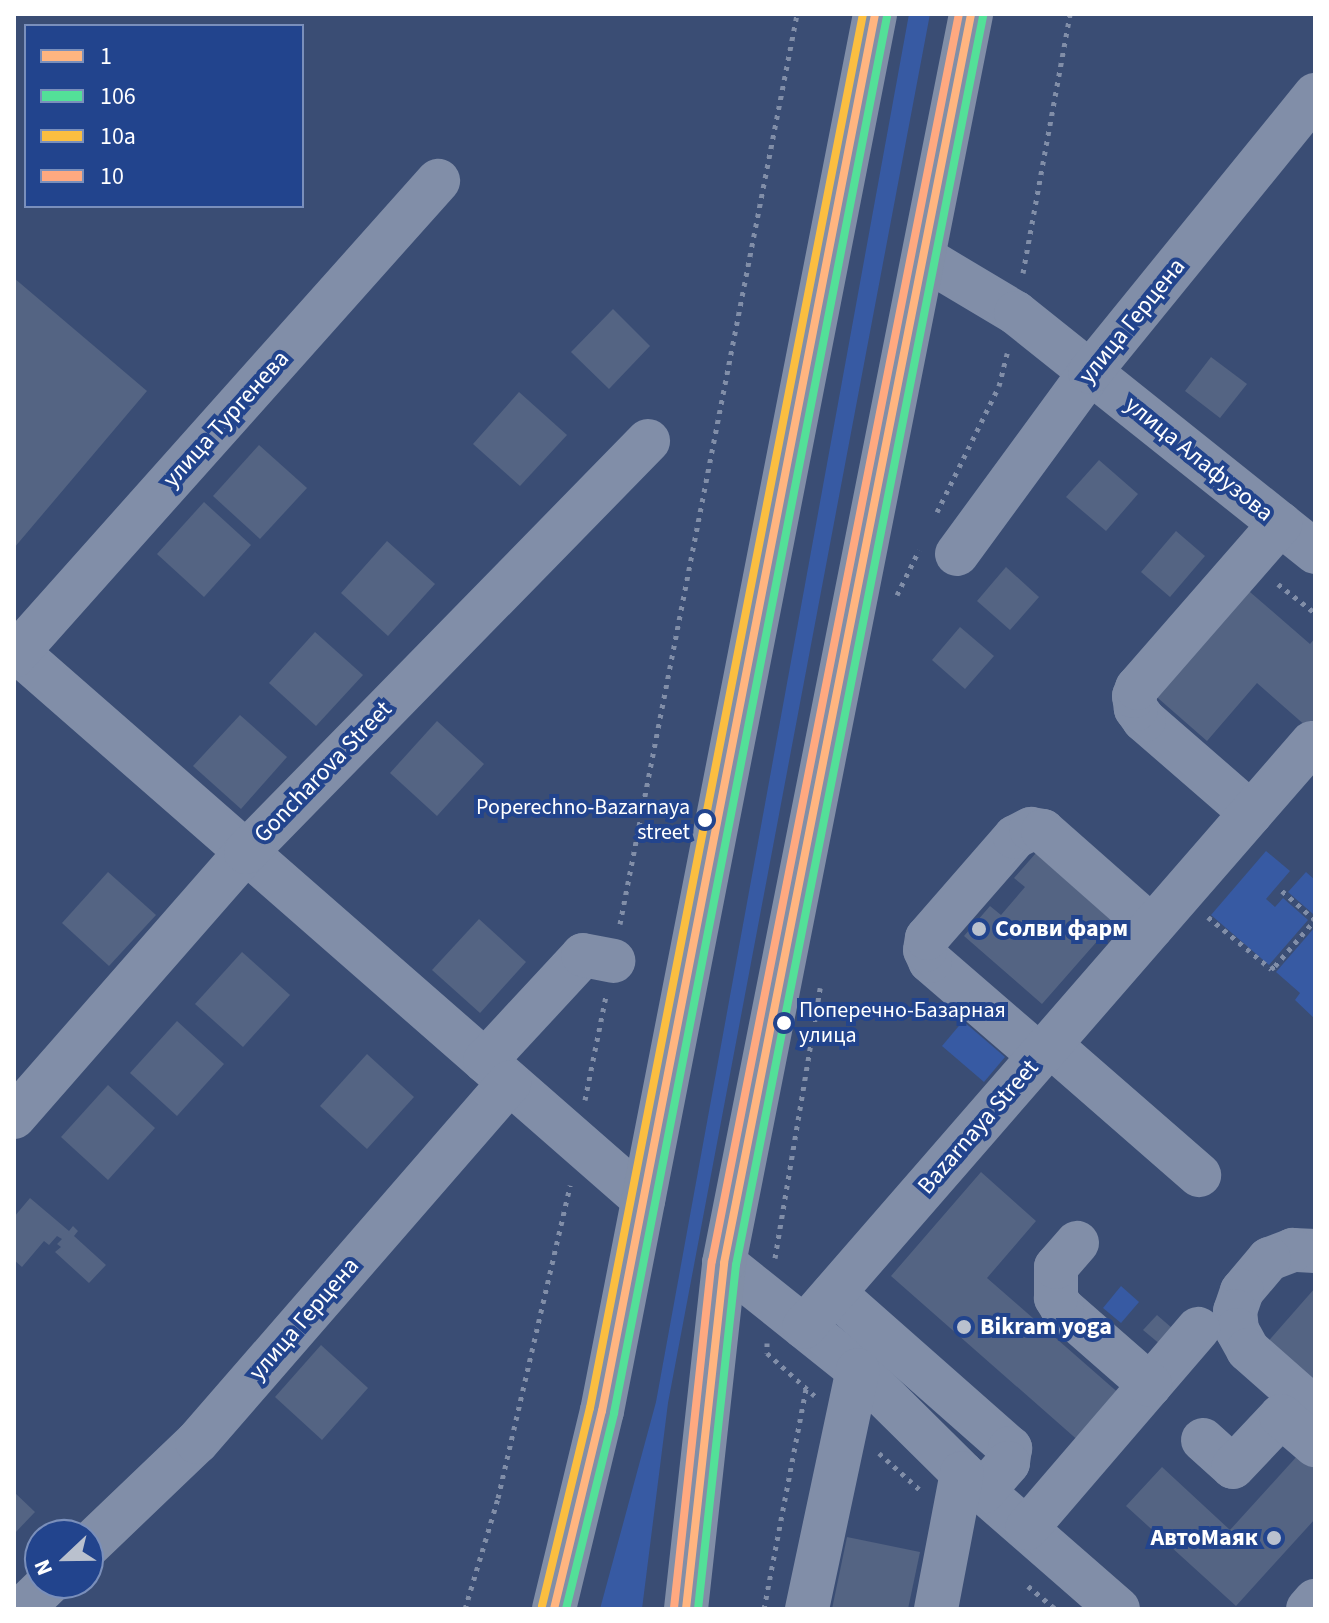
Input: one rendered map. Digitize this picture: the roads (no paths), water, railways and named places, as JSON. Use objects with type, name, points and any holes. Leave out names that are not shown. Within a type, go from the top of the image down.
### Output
[{"type":"main road","points":[[554,1609],[602,1411],[875,14]]},
{"type":"main road","points":[[686,1609],[724,1263],[971,14]]},
{"type":"street","name":"улица Герцена","points":[[938,538],[1090,372],[1315,95]]},
{"type":"street","name":"улица Тургенева","points":[[15,653],[438,181]]},
{"type":"street","name":"улица Алафузова","points":[[924,258],[1016,313],[1315,552]]},
{"type":"street","name":"Goncharova Street","points":[[14,1117],[246,852],[648,441]]},
{"type":"street","points":[[1251,813],[1144,720],[1136,709],[1134,696],[1137,688],[1280,524]]},
{"type":"street","points":[[15,653],[643,1199]]},
{"type":"street","name":"Bazarnaya Street","points":[[804,1327],[1312,743]]},
{"type":"street","points":[[1152,927],[1043,831],[1031,829],[1015,837],[927,938],[925,950],[930,961],[1199,1175]]},
{"type":"street","name":"улица Герцена","points":[[104,1531],[197,1442],[497,1072],[583,955],[613,961]]},
{"type":"street","points":[[1077,1243],[1056,1267],[1056,1298],[1062,1308],[1150,1385]]},
{"type":"street","points":[[1315,1251],[1293,1250],[1269,1259],[1242,1291],[1235,1311],[1237,1330],[1248,1350],[1315,1409]]},
{"type":"street","points":[[724,1263],[858,1370],[972,1483],[1118,1609]]},
{"type":"street","points":[[834,1293],[1010,1448],[1008,1463],[972,1483],[936,1609]]},
{"type":"street","points":[[1027,1528],[1198,1329]]},
{"type":"street","points":[[807,1609],[858,1370]]},
{"type":"street","points":[[1203,1440],[1233,1467],[1281,1416],[1315,1445]]},
{"type":"street","points":[[1308,1609],[1315,1601]]},
{"type":"place","name":"Poperechno-Bazarnaya street","points":[[705,820]]},
{"type":"place","name":"Солви фарм","points":[[979,929]]},
{"type":"place","name":"Поперечно-Базарная улица","points":[[784,1023]]},
{"type":"place","name":"Bikram yoga","points":[[964,1327]]},
{"type":"place","name":"АвтоМаяк","points":[[1274,1538]]}]
